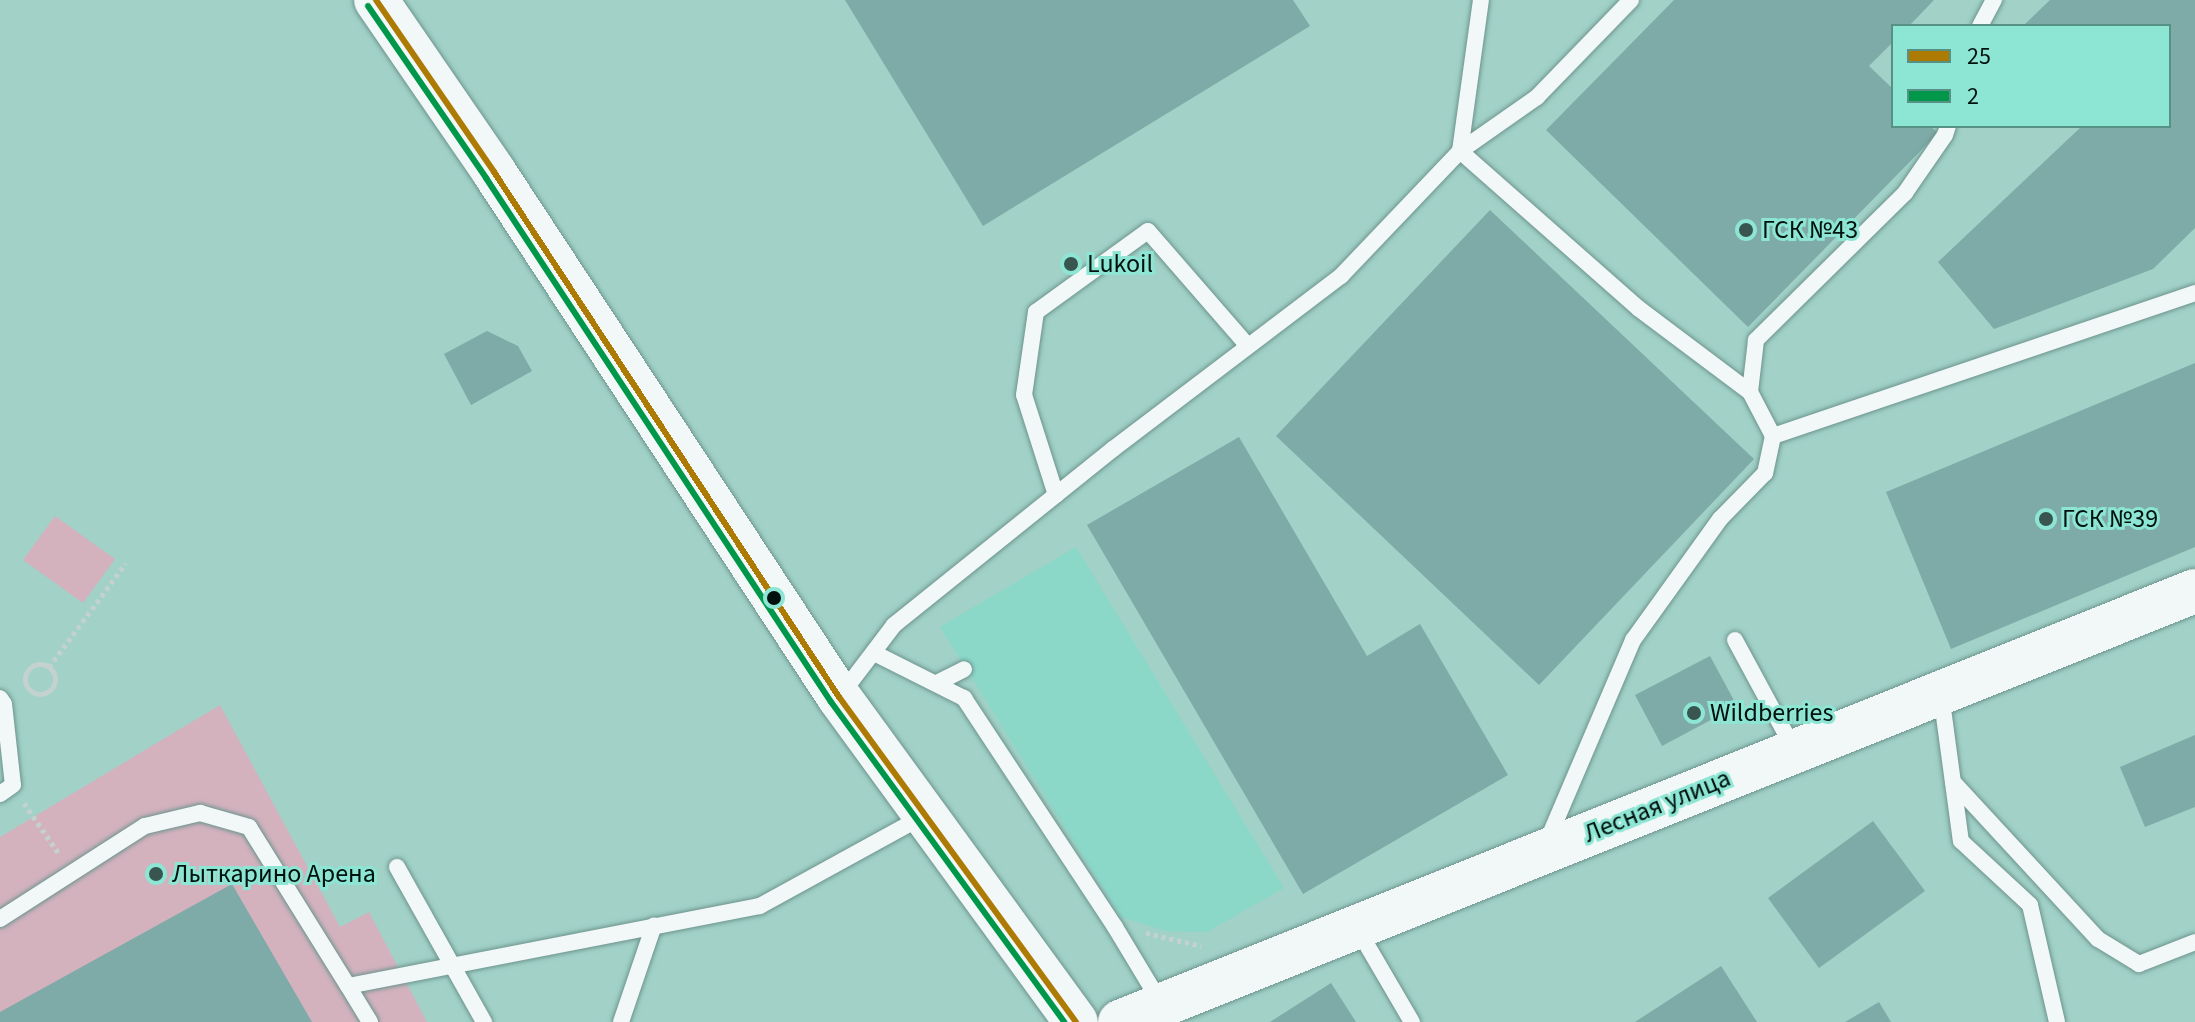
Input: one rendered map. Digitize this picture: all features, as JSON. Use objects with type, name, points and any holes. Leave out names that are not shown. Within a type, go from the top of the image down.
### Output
[{"type":"street","points":[[376,0],[494,172],[839,697],[1076,1022]]},
{"type":"street","name":"Лесная улица","points":[[1120,1022],[2195,591]]},
{"type":"lane","points":[[1460,151],[1481,0]]},
{"type":"lane","points":[[839,697],[894,625],[1056,495],[1341,276],[1460,151],[1537,97],[1631,0]]},
{"type":"lane","points":[[1981,24],[1994,0]]},
{"type":"lane","points":[[1750,392],[1756,340],[1905,193],[1947,128]]},
{"type":"lane","points":[[1460,151],[1638,308],[1750,392],[1773,436],[1765,473],[1720,519],[1633,640],[1542,852]]},
{"type":"lane","points":[[1056,495],[1024,395],[1036,312],[1148,231],[1248,346]]},
{"type":"lane","points":[[1773,436],[2195,293]]},
{"type":"lane","points":[[1735,640],[1794,750]]},
{"type":"lane","points":[[874,653],[939,682],[964,698],[1005,747],[1104,902],[1115,927],[1162,1005]]},
{"type":"lane","points":[[939,682],[964,669]]},
{"type":"lane","points":[[1941,691],[1961,841],[2030,905],[2057,1022]]},
{"type":"lane","points":[[0,698],[4,704],[13,785],[0,794]]},
{"type":"lane","points":[[1953,782],[2098,939],[2139,964],[2195,942]]},
{"type":"lane","points":[[0,919],[145,826],[200,813],[249,827],[370,1022]]},
{"type":"lane","points":[[348,986],[760,906],[924,816]]},
{"type":"lane","points":[[397,867],[484,1022]]},
{"type":"lane","points":[[621,1022],[654,925]]},
{"type":"lane","points":[[1357,927],[1412,1022]]},
{"type":"path","points":[[49,667],[126,563]]},
{"type":"path","points":[[39,664],[49,667],[55,676],[53,686],[46,693],[32,692],[25,684],[27,670],[39,664]]},
{"type":"path","points":[[34,817],[71,873]]},
{"type":"path","points":[[1115,927],[1208,947]]},
{"type":"shaded area","points":[[55,516],[115,559],[83,603],[23,560]]},
{"type":"shaded area","points":[[1076,547],[1284,888],[1207,932],[1166,931],[1121,917],[940,627]]},
{"type":"shaded area","name":"Лыткарино Арена","points":[[220,705],[340,927],[369,912],[427,1022],[0,1022],[0,837]]},
{"type":"building","points":[[845,0],[1293,0],[1310,26],[983,226]]},
{"type":"building","name":"ГСК №43","points":[[1674,0],[1934,0],[1911,24],[1891,24],[1891,44],[1869,66],[1891,87],[1891,128],[1932,128],[1938,133],[1748,327],[1546,130]]},
{"type":"building","points":[[2050,0],[2195,0],[2195,228],[2153,269],[1994,329],[1938,262],[2080,128],[2171,128],[2171,24],[2025,24]]},
{"type":"building","points":[[1490,210],[1754,459],[1539,685],[1276,436]]},
{"type":"building","points":[[487,331],[518,346],[532,371],[471,405],[444,354]]},
{"type":"building","name":"ГСК №39","points":[[2195,363],[2195,547],[1951,649],[1886,492]]},
{"type":"building","points":[[1239,437],[1367,656],[1420,624],[1508,775],[1303,894],[1087,525]]},
{"type":"building","points":[[1710,656],[1737,706],[1662,746],[1635,695]]},
{"type":"building","points":[[2195,735],[2195,807],[2145,827],[2120,767]]},
{"type":"building","points":[[1873,821],[1925,891],[1819,968],[1768,898]]},
{"type":"building","points":[[232,884],[312,1022],[0,1022],[0,1012]]},
{"type":"building","points":[[1721,966],[1757,1022],[1635,1022]]},
{"type":"building","points":[[1331,983],[1356,1022],[1270,1022]]},
{"type":"building","points":[[1879,1002],[1891,1022],[1845,1022]]},
{"type":"transit line","name":"25","points":[[376,0],[494,172],[839,697],[1076,1022]]},
{"type":"transit line","name":"2","points":[[368,6],[486,178],[831,702],[1064,1022]]},
{"type":"place","name":"ГСК №43","points":[[1746,230]]},
{"type":"place","name":"Lukoil","points":[[1071,264]]},
{"type":"place","name":"ГСК №39","points":[[2046,519]]},
{"type":"place","name":"Wildberries","points":[[1694,713]]},
{"type":"place","name":"Лыткарино Арена","points":[[156,874]]}]
